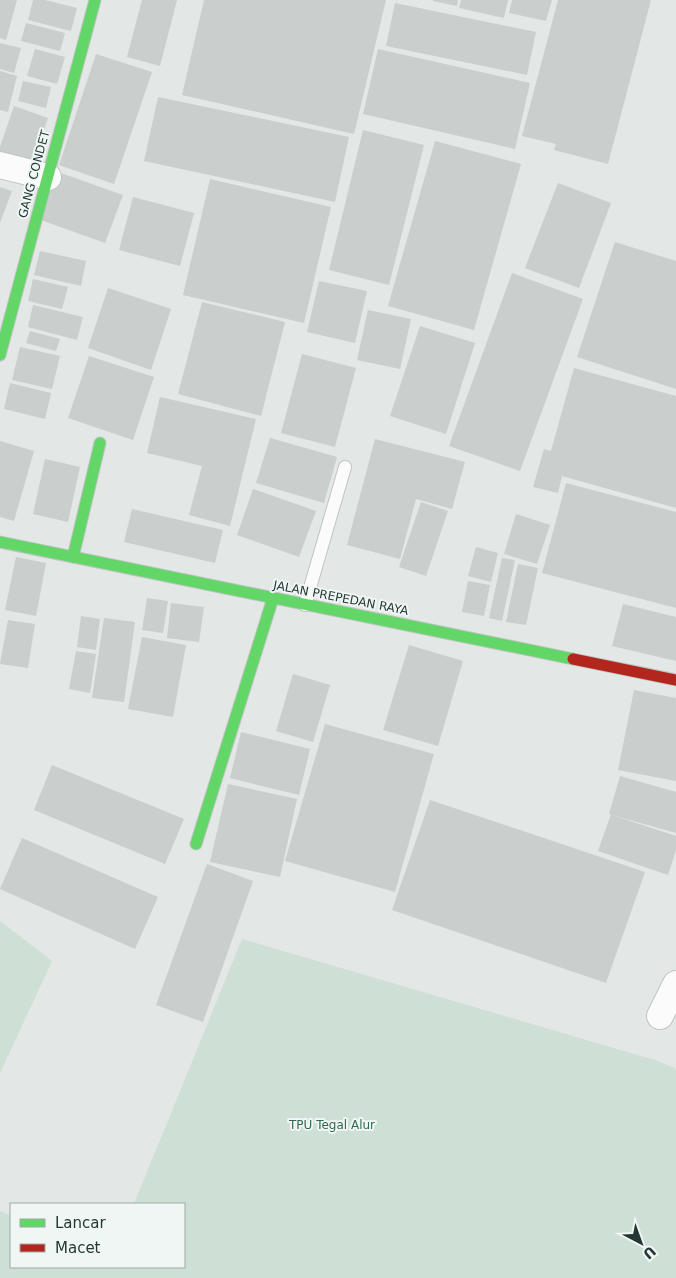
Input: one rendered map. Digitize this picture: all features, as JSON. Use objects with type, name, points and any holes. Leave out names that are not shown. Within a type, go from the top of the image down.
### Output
[{"type":"street","name":"GANG CONDET","points":[[0,355],[95,0]]},
{"type":"street","points":[[0,165],[48,177]]},
{"type":"street","points":[[73,557],[100,443]]},
{"type":"street","name":"JALAN PREPEDAN RAYA","points":[[0,542],[676,680]]},
{"type":"street","points":[[196,844],[273,598]]},
{"type":"street","points":[[660,1016],[676,984]]},
{"type":"lane","points":[[305,604],[345,468]]},
{"type":"green space","points":[[0,921],[52,961],[0,1073]]},
{"type":"green space","name":"TPU Tegal Alur","points":[[242,939],[658,1061],[676,1069],[676,1278],[0,1278],[0,1211],[10,1216],[10,1268],[185,1268],[185,1203],[134,1203]]},
{"type":"building","points":[[0,0],[17,0],[6,40],[0,38]]},
{"type":"building","points":[[33,0],[45,0],[77,8],[71,31],[28,20]]},
{"type":"building","points":[[142,0],[177,0],[160,66],[127,57]]},
{"type":"building","points":[[204,0],[386,0],[354,134],[182,95]]},
{"type":"building","points":[[433,0],[458,0],[457,6]]},
{"type":"building","points":[[461,0],[508,0],[504,18],[459,8]]},
{"type":"building","points":[[512,0],[552,0],[546,21],[509,13]]},
{"type":"building","points":[[558,0],[651,0],[608,164],[554,150],[556,144],[522,136]]},
{"type":"building","points":[[395,3],[536,32],[527,75],[386,46]]},
{"type":"building","points":[[26,23],[65,33],[60,51],[21,41]]},
{"type":"building","points":[[0,43],[21,48],[14,73],[0,69]]},
{"type":"building","points":[[35,49],[65,57],[57,84],[27,76]]},
{"type":"building","points":[[378,49],[530,83],[515,149],[363,114]]},
{"type":"building","points":[[96,54],[152,72],[114,184],[59,165]]},
{"type":"building","points":[[0,71],[17,76],[8,112],[0,110]]},
{"type":"building","points":[[23,81],[51,87],[46,108],[18,101]]},
{"type":"building","points":[[158,97],[349,137],[335,202],[144,161]]},
{"type":"building","points":[[14,106],[48,118],[31,166],[0,156],[0,147]]},
{"type":"building","points":[[363,130],[424,145],[389,285],[329,270]]},
{"type":"building","points":[[435,141],[521,164],[474,330],[388,306]]},
{"type":"building","points":[[55,171],[123,195],[105,243],[38,219]]},
{"type":"building","points":[[210,179],[331,207],[304,323],[183,295]]},
{"type":"building","points":[[558,183],[611,203],[579,288],[525,268]]},
{"type":"building","points":[[0,187],[12,191],[0,223]]},
{"type":"building","points":[[133,197],[194,213],[180,266],[119,250]]},
{"type":"building","points":[[615,242],[676,261],[676,389],[577,357]]},
{"type":"building","points":[[40,251],[86,261],[81,286],[34,275]]},
{"type":"building","points":[[512,273],[583,299],[520,471],[449,446]]},
{"type":"building","points":[[33,279],[68,287],[62,309],[28,301]]},
{"type":"building","points":[[319,281],[367,291],[355,343],[307,332]]},
{"type":"building","points":[[108,288],[171,309],[151,370],[88,348]]},
{"type":"building","points":[[202,302],[285,322],[261,416],[178,394]]},
{"type":"building","points":[[33,305],[83,317],[77,340],[28,327]]},
{"type":"building","points":[[368,310],[411,319],[400,369],[357,360]]},
{"type":"building","points":[[420,326],[475,343],[446,434],[390,416]]},
{"type":"building","points":[[30,331],[60,339],[56,351],[26,343]]},
{"type":"building","points":[[20,347],[60,356],[52,389],[12,380]]},
{"type":"building","points":[[302,354],[356,368],[335,447],[281,433]]},
{"type":"building","points":[[89,356],[154,377],[133,440],[68,418]]},
{"type":"building","points":[[574,368],[676,396],[676,508],[562,476],[558,493],[533,487],[544,449],[551,451]]},
{"type":"building","points":[[10,383],[51,393],[45,419],[4,409]]},
{"type":"building","points":[[160,397],[256,419],[230,526],[189,515],[202,466],[147,453]]},
{"type":"building","points":[[270,438],[337,457],[324,503],[256,483]]},
{"type":"building","points":[[375,439],[465,462],[452,509],[416,499],[400,559],[347,545]]},
{"type":"building","points":[[0,441],[34,451],[14,521],[0,517]]},
{"type":"building","points":[[45,459],[80,467],[68,522],[33,514]]},
{"type":"building","points":[[566,483],[676,512],[676,608],[542,573]]},
{"type":"building","points":[[253,489],[316,511],[299,557],[237,535]]},
{"type":"building","points":[[421,502],[448,511],[426,576],[399,567]]},
{"type":"building","points":[[132,509],[223,530],[215,563],[124,542]]},
{"type":"building","points":[[516,514],[550,525],[537,564],[504,554]]},
{"type":"building","points":[[476,547],[498,553],[491,582],[468,576]]},
{"type":"building","points":[[16,557],[46,563],[36,616],[5,610]]},
{"type":"building","points":[[502,558],[515,560],[502,621],[489,618]]},
{"type":"building","points":[[518,564],[538,568],[526,625],[506,622]]},
{"type":"building","points":[[468,581],[490,585],[484,616],[462,612]]},
{"type":"building","points":[[147,598],[168,601],[163,633],[142,630]]},
{"type":"building","points":[[171,603],[204,607],[199,642],[167,638]]},
{"type":"building","points":[[623,604],[676,617],[676,661],[612,646]]},
{"type":"building","points":[[81,616],[100,619],[96,650],[77,647]]},
{"type":"building","points":[[104,618],[135,622],[124,702],[92,698]]},
{"type":"building","points":[[8,620],[35,624],[28,668],[0,664]]},
{"type":"building","points":[[142,637],[186,645],[173,717],[128,709]]},
{"type":"building","points":[[409,645],[463,661],[438,746],[383,730]]},
{"type":"building","points":[[76,651],[96,654],[90,693],[69,689]]},
{"type":"building","points":[[293,674],[330,685],[313,742],[276,731]]},
{"type":"building","points":[[634,690],[676,698],[676,781],[618,770]]},
{"type":"building","points":[[325,724],[434,754],[395,892],[285,861]]},
{"type":"building","points":[[241,732],[310,749],[299,795],[230,778]]},
{"type":"building","points":[[52,765],[184,819],[165,864],[34,810]]},
{"type":"building","points":[[620,776],[676,792],[676,833],[612,815],[676,836],[676,850],[668,875],[598,851],[611,814],[609,814]]},
{"type":"building","points":[[228,784],[297,799],[280,877],[210,862]]},
{"type":"building","points":[[430,800],[645,872],[606,983],[392,910]]},
{"type":"building","points":[[22,838],[158,897],[135,949],[0,889]]},
{"type":"building","points":[[207,864],[253,881],[203,1022],[156,1005]]},
{"type":"traffic: fast","points":[[0,355],[95,0]]},
{"type":"traffic: fast","points":[[73,557],[100,443]]},
{"type":"traffic: fast","points":[[0,542],[573,659]]},
{"type":"traffic: fast","points":[[196,844],[273,598]]},
{"type":"traffic: jam","points":[[573,659],[676,680]]}]
